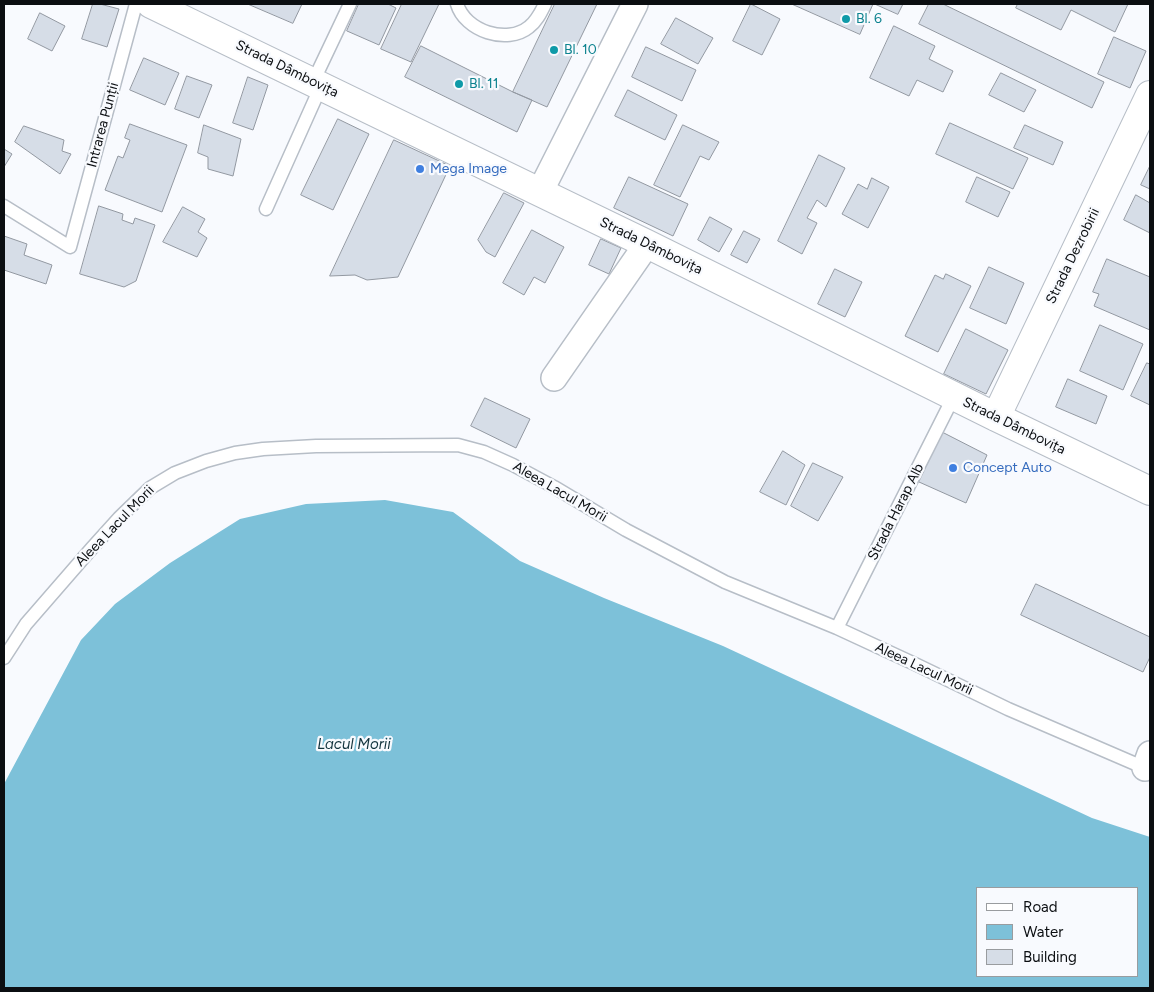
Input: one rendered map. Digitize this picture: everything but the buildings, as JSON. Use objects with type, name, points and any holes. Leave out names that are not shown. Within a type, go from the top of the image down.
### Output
[{"type":"street","name":"Strada Dâmbovița","points":[[151,4],[647,244],[1150,491]]},
{"type":"street","points":[[540,192],[635,4]]},
{"type":"street","name":"Strada Dezrobirii","points":[[996,417],[1150,95]]},
{"type":"street","points":[[554,378],[647,244]]},
{"type":"lane","name":"Intrarea Punții","points":[[4,206],[70,247],[136,4]]},
{"type":"lane","points":[[266,209],[350,4]]},
{"type":"lane","points":[[457,4],[465,19],[482,30],[502,36],[516,34],[529,27],[540,15],[545,4]]},
{"type":"lane","name":"Strada Harap Alb","points":[[837,628],[954,396]]},
{"type":"lane","name":"Aleea Lacul Morii","points":[[4,658],[26,624],[92,548],[137,500],[159,482],[188,467],[235,454],[263,449],[316,446],[458,445],[484,452],[513,465],[626,530],[725,582],[837,628],[1008,709],[1148,764]]},
{"type":"water","name":"Lacul Morii","points":[[385,500],[453,512],[520,561],[604,598],[723,646],[1092,818],[1150,837],[1150,988],[4,988],[4,784],[81,640],[115,604],[170,563],[240,519],[306,504]]},
{"type":"place","name":"Bl. 6","points":[[846,19]]},
{"type":"place","name":"Bl. 10","points":[[554,50]]},
{"type":"place","name":"Bl. 11","points":[[459,84]]},
{"type":"place","name":"Mega Image","points":[[420,169]]},
{"type":"place","name":"Concept Auto","points":[[953,468]]}]
